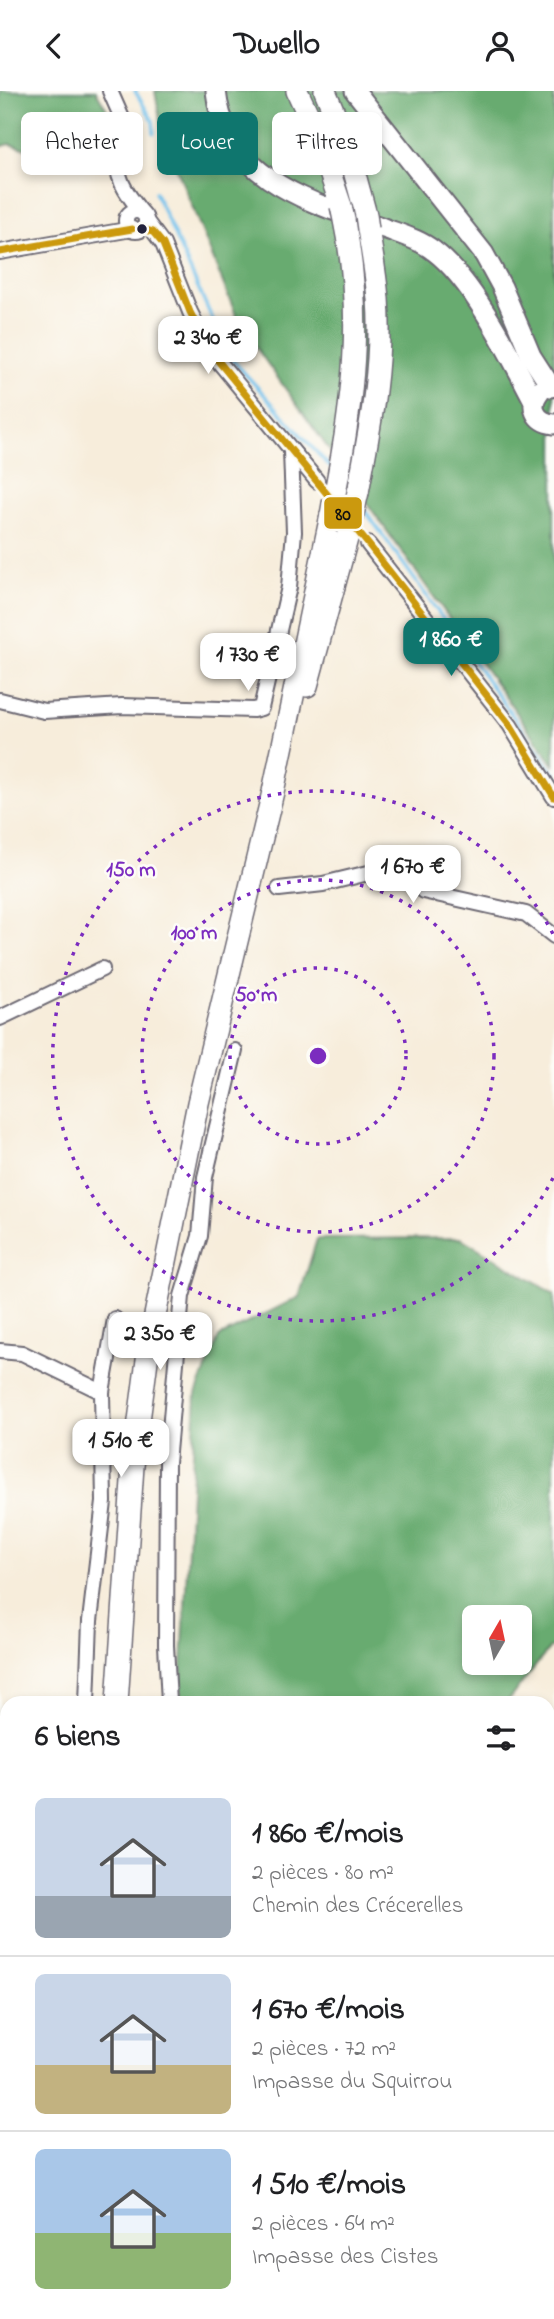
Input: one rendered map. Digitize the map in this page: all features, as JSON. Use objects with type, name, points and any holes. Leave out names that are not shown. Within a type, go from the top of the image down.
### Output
[{"type":"main road","points":[[216,91],[219,111],[233,143],[242,157],[264,177],[318,205],[414,240],[444,258],[464,282],[534,401],[538,417],[554,424]]},
{"type":"main road","points":[[127,1696],[124,1604],[136,1438],[160,1283],[203,1078],[273,792],[340,471],[354,382],[354,279],[342,213],[317,134],[296,91]]},
{"type":"main road","points":[[273,792],[300,712],[358,492],[372,411],[379,335],[378,299],[367,222],[345,138],[325,91]]},
{"type":"main road","points":[[355,91],[484,254],[502,288],[531,356],[552,387],[540,391],[534,401]]},
{"type":"main road","points":[[117,1696],[119,1632],[124,1604]]},
{"type":"street","points":[[110,91],[119,112]]},
{"type":"street","points":[[118,175],[136,224],[163,244],[190,312],[210,351],[317,481]]},
{"type":"street","points":[[0,252],[136,224]]},
{"type":"street","points":[[0,700],[44,711],[122,706],[253,710],[261,708],[289,587],[294,532],[291,451]]},
{"type":"street","points":[[368,544],[510,725],[554,797]]},
{"type":"street","points":[[279,889],[323,884],[389,868],[402,871],[423,891],[526,914],[554,936]]},
{"type":"street","points":[[0,1018],[102,969]]},
{"type":"street","points":[[169,1696],[166,1645],[167,1463],[182,1296],[200,1236],[205,1177],[235,1051]]},
{"type":"street","points":[[87,1696],[90,1621],[104,1502],[102,1392],[115,1319]]},
{"type":"street","points":[[0,1351],[22,1353],[102,1392]]},
{"type":"green space","points":[[0,91],[96,91],[108,112],[21,112],[21,147],[10,144],[0,147]]},
{"type":"green space","points":[[155,91],[554,91],[554,765],[240,325],[179,175],[258,175],[258,112],[159,112]]},
{"type":"green space","points":[[461,1238],[554,1294],[554,1647],[550,1648],[532,1670],[532,1605],[462,1605],[462,1675],[528,1675],[512,1696],[180,1696],[196,1394],[219,1337],[299,1297],[317,1239]]},
{"type":"waterway","points":[[135,91],[153,121],[154,133]]},
{"type":"waterway","points":[[155,192],[229,356],[330,467]]},
{"type":"waterway","points":[[364,509],[554,773]]},
{"type":"transit line","name":"80","points":[[0,252],[132,229]]},
{"type":"transit line","name":"80","points":[[141,229],[153,232],[163,244],[190,312],[210,351],[368,544],[510,725],[554,797]]}]
